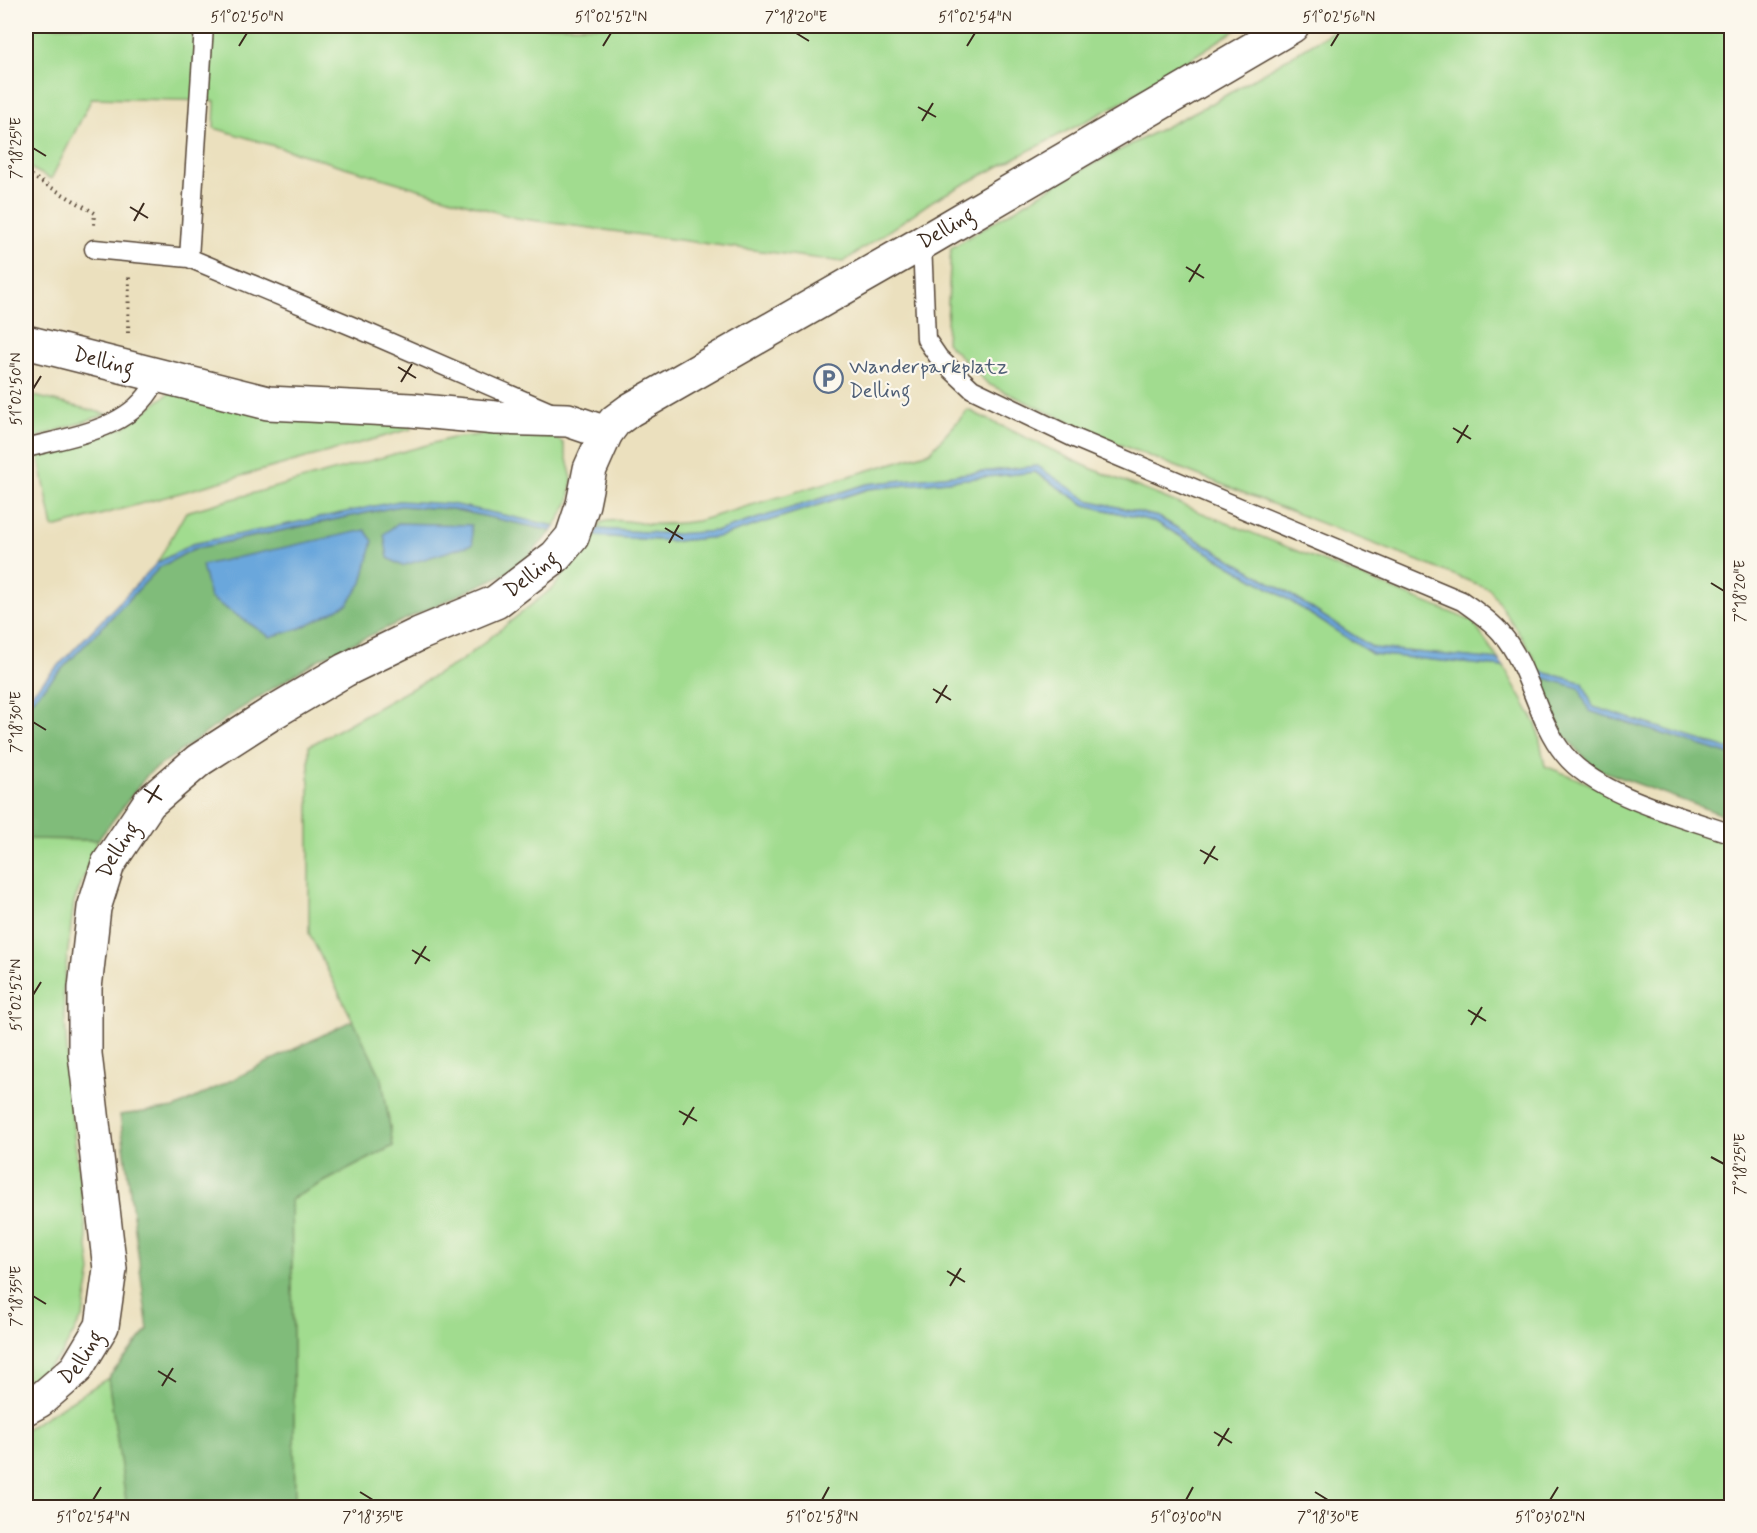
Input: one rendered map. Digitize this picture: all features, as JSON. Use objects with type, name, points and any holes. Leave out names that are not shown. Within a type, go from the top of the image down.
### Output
[{"type":"street","name":"Delling","points":[[26,1408],[39,1401],[76,1369],[102,1326],[110,1269],[85,1043],[86,988],[94,908],[108,864],[149,803],[199,760],[272,713],[345,670],[419,634],[496,602],[547,564],[572,537],[583,504],[590,469],[606,433],[615,421],[630,410],[664,388],[922,243],[1292,26]]},
{"type":"street","name":"Delling","points":[[26,342],[268,403],[411,410],[496,418],[568,420],[606,433]]},
{"type":"lane","points":[[189,258],[204,26]]},
{"type":"lane","points":[[922,243],[926,339],[939,358],[972,389],[1072,437],[1462,601],[1502,633],[1518,660],[1545,723],[1564,755],[1590,778],[1621,795],[1731,834]]},
{"type":"lane","points":[[94,249],[189,258],[451,368],[568,420]]},
{"type":"lane","points":[[26,448],[75,436],[117,420],[139,403],[150,390],[142,370]]},
{"type":"path","points":[[26,173],[94,213],[94,249]]},
{"type":"path","points":[[129,253],[142,370]]},
{"type":"green space","points":[[26,26],[1242,26],[1119,104],[934,200],[843,262],[516,218],[214,128],[215,101],[92,98],[51,179],[26,166]]},
{"type":"green space","points":[[1342,26],[1731,26],[1731,750],[1593,707],[1583,683],[1539,671],[1533,655],[1490,589],[1103,438],[988,384],[946,342],[951,248],[1073,174],[1216,101]]},
{"type":"green space","points":[[172,391],[410,420],[411,429],[53,528],[38,453],[124,427]]},
{"type":"green space","points":[[26,394],[107,414],[26,441]]},
{"type":"green space","points":[[968,410],[1090,468],[1472,621],[1499,660],[1373,648],[1283,590],[1159,517],[1088,500],[1037,466],[867,484],[718,531],[675,534],[597,529],[602,522],[608,521],[674,524],[698,521],[930,452]]},
{"type":"green space","points":[[517,431],[549,433],[563,443],[572,479],[569,502],[555,526],[451,504],[192,544],[157,563],[186,512],[452,438]]},
{"type":"green space","points":[[1035,472],[1085,505],[1156,522],[1281,595],[1372,654],[1504,667],[1537,726],[1545,766],[1731,840],[1731,1507],[295,1507],[291,1199],[393,1146],[382,1079],[309,933],[309,746],[461,661],[555,586],[587,538],[595,536],[675,541],[719,537],[868,489]]},
{"type":"green space","points":[[400,506],[452,509],[552,531],[518,568],[321,658],[237,711],[148,774],[98,840],[26,839],[26,706],[160,567],[193,549]]},
{"type":"green space","points":[[1541,677],[1580,687],[1589,711],[1731,755],[1731,818],[1592,767],[1561,731]]},
{"type":"green space","points":[[26,839],[98,840],[74,902],[63,990],[70,1101],[91,1272],[83,1316],[61,1355],[26,1387]]},
{"type":"green space","points":[[353,1020],[382,1079],[393,1146],[291,1199],[295,1507],[127,1507],[108,1378],[148,1330],[120,1115],[175,1108]]},
{"type":"green space","points":[[108,1378],[127,1507],[26,1508],[26,1429]]},
{"type":"water","points":[[1037,466],[1088,500],[1158,517],[1283,590],[1373,648],[1499,660],[1504,667],[1372,654],[1281,595],[1156,522],[1085,505],[1035,472],[868,489],[719,537],[675,541],[595,536],[597,529],[675,534],[718,531],[867,484]]},
{"type":"water","points":[[399,501],[451,504],[555,526],[552,531],[452,509],[400,506],[193,549],[160,567],[26,706],[26,699],[157,563],[192,544]]},
{"type":"water","points":[[398,523],[471,525],[473,544],[402,566],[388,558],[384,534]]},
{"type":"water","points":[[365,530],[373,541],[362,583],[348,604],[301,628],[270,637],[210,598],[202,565]]},
{"type":"water","points":[[1539,671],[1583,683],[1593,707],[1731,750],[1731,755],[1589,711],[1579,688],[1541,677]]},
{"type":"place","name":"Wanderparkplatz Delling","points":[[828,379]]}]
